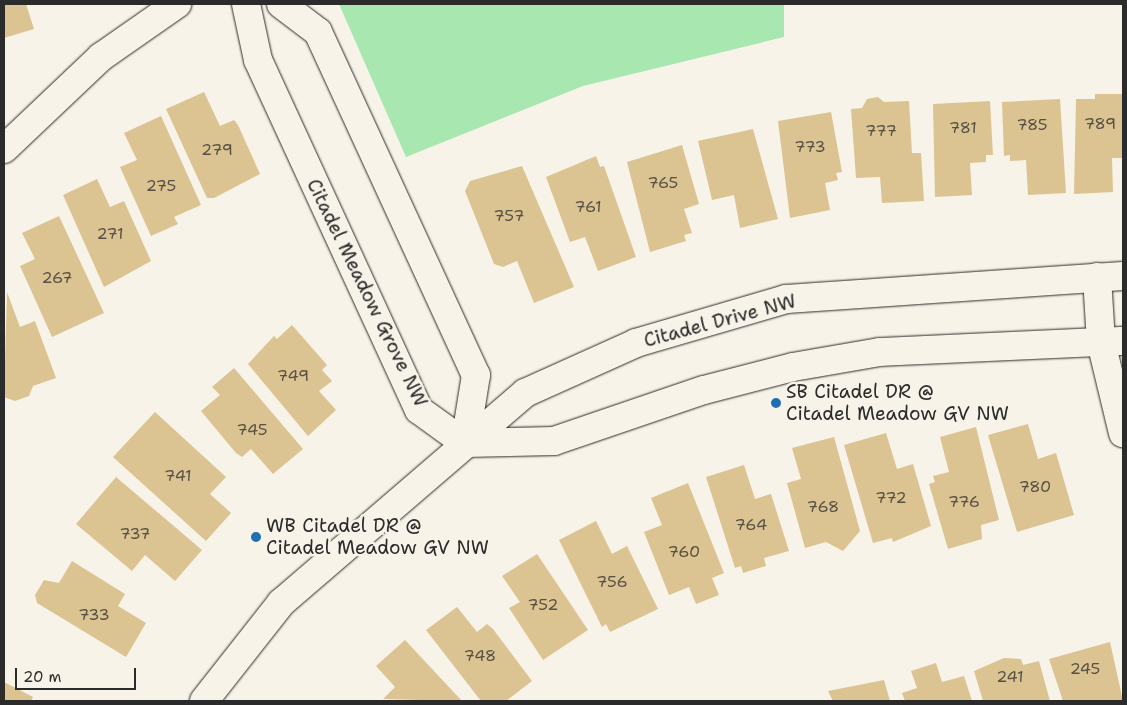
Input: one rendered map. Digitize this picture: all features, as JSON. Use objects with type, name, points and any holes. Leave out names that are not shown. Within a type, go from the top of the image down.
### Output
[{"type":"street","points":[[4,149],[101,57],[177,4]]},
{"type":"street","name":"Citadel Meadow Grove NW","points":[[246,4],[258,60],[419,410],[465,442]]},
{"type":"street","points":[[281,4],[318,32],[476,375],[465,442],[554,441],[704,390],[793,367],[880,352],[1112,342]]},
{"type":"street","points":[[1110,276],[1112,342],[1123,433]]},
{"type":"street","name":"Citadel Drive NW","points":[[204,701],[281,603],[465,442],[525,393],[619,350],[786,300],[1110,276]]},
{"type":"green space","points":[[339,4],[784,4],[784,37],[583,86],[406,157]]},
{"type":"building","points":[[4,4],[26,4],[34,29],[4,38]]},
{"type":"building","points":[[204,92],[220,126],[234,120],[238,125],[260,174],[214,198],[207,198],[166,109]]},
{"type":"building","points":[[1095,94],[1123,94],[1123,158],[1112,158],[1113,192],[1074,194],[1076,99],[1095,99]]},
{"type":"building","points":[[878,97],[884,102],[909,101],[912,153],[921,153],[924,201],[882,203],[880,177],[856,178],[851,109],[862,108],[867,99]]},
{"type":"building","points":[[1060,99],[1066,193],[1028,195],[1026,160],[1010,161],[1010,155],[1004,156],[1002,102]]},
{"type":"building","points":[[990,101],[993,155],[986,155],[986,162],[970,163],[972,195],[935,197],[933,104]]},
{"type":"building","points":[[831,112],[842,172],[836,173],[838,180],[825,183],[830,210],[790,218],[778,121]]},
{"type":"building","points":[[161,116],[201,205],[174,217],[178,224],[151,236],[120,167],[137,160],[124,133]]},
{"type":"building","points":[[753,129],[778,219],[740,228],[734,195],[712,200],[698,141]]},
{"type":"building","points":[[682,145],[699,204],[684,209],[692,233],[684,235],[686,241],[650,252],[627,162]]},
{"type":"building","points":[[596,156],[600,167],[604,166],[636,257],[598,271],[585,237],[570,242],[546,177]]},
{"type":"building","points":[[522,166],[574,287],[534,303],[517,261],[503,267],[494,264],[465,191],[470,181]]},
{"type":"building","points":[[97,179],[110,207],[124,201],[151,261],[104,287],[63,195]]},
{"type":"building","points":[[59,216],[104,313],[52,337],[20,266],[35,259],[22,233]]},
{"type":"building","points":[[7,292],[20,327],[35,321],[56,378],[33,386],[29,396],[15,401],[4,397]]},
{"type":"building","points":[[292,325],[327,365],[322,370],[332,381],[319,391],[336,410],[308,436],[248,364],[274,336],[277,339]]},
{"type":"building","points":[[234,368],[303,449],[273,474],[251,449],[242,457],[236,453],[201,411],[220,395],[212,387]]},
{"type":"building","points":[[155,412],[226,477],[210,494],[231,513],[206,541],[113,457]]},
{"type":"building","points":[[1028,424],[1038,459],[1056,453],[1074,515],[1017,532],[988,435]]},
{"type":"building","points":[[976,427],[999,520],[981,525],[982,539],[948,549],[929,484],[935,482],[933,476],[949,472],[940,437]]},
{"type":"building","points":[[886,433],[897,469],[913,464],[931,526],[893,542],[892,538],[873,543],[844,445]]},
{"type":"building","points":[[834,437],[860,531],[843,551],[826,542],[805,548],[787,483],[801,479],[792,448]]},
{"type":"building","points":[[744,465],[755,499],[771,494],[789,551],[764,558],[766,566],[743,573],[741,566],[735,568],[706,477]]},
{"type":"building","points":[[116,477],[202,550],[175,581],[145,555],[132,571],[76,524]]},
{"type":"building","points":[[688,483],[724,573],[712,578],[719,595],[696,604],[689,587],[669,595],[644,532],[662,525],[651,498]]},
{"type":"building","points":[[596,521],[612,554],[627,546],[658,609],[610,632],[606,624],[602,627],[559,540]]},
{"type":"building","points":[[537,554],[588,630],[543,660],[509,608],[520,602],[502,576]]},
{"type":"building","points":[[72,561],[125,594],[118,606],[146,623],[126,657],[37,603],[35,595],[44,580],[59,583]]},
{"type":"building","points":[[457,607],[477,632],[487,624],[493,629],[532,681],[506,701],[481,701],[426,630]]},
{"type":"building","points":[[405,640],[462,701],[383,699],[395,687],[376,666]]},
{"type":"building","points":[[1110,642],[1123,701],[1063,701],[1049,659]]},
{"type":"building","points":[[1004,658],[1021,659],[1023,665],[1039,661],[1050,701],[983,701],[974,671]]},
{"type":"building","points":[[936,663],[942,682],[964,676],[972,701],[905,701],[902,693],[917,688],[911,671]]},
{"type":"building","points":[[884,680],[890,701],[833,701],[828,691]]},
{"type":"building","points":[[4,682],[33,697],[31,701],[4,701]]},
{"type":"place","name":"SB Citadel DR @ Citadel Meadow GV NW","points":[[776,403]]},
{"type":"place","name":"WB Citadel DR @ Citadel Meadow GV NW","points":[[256,537]]}]
